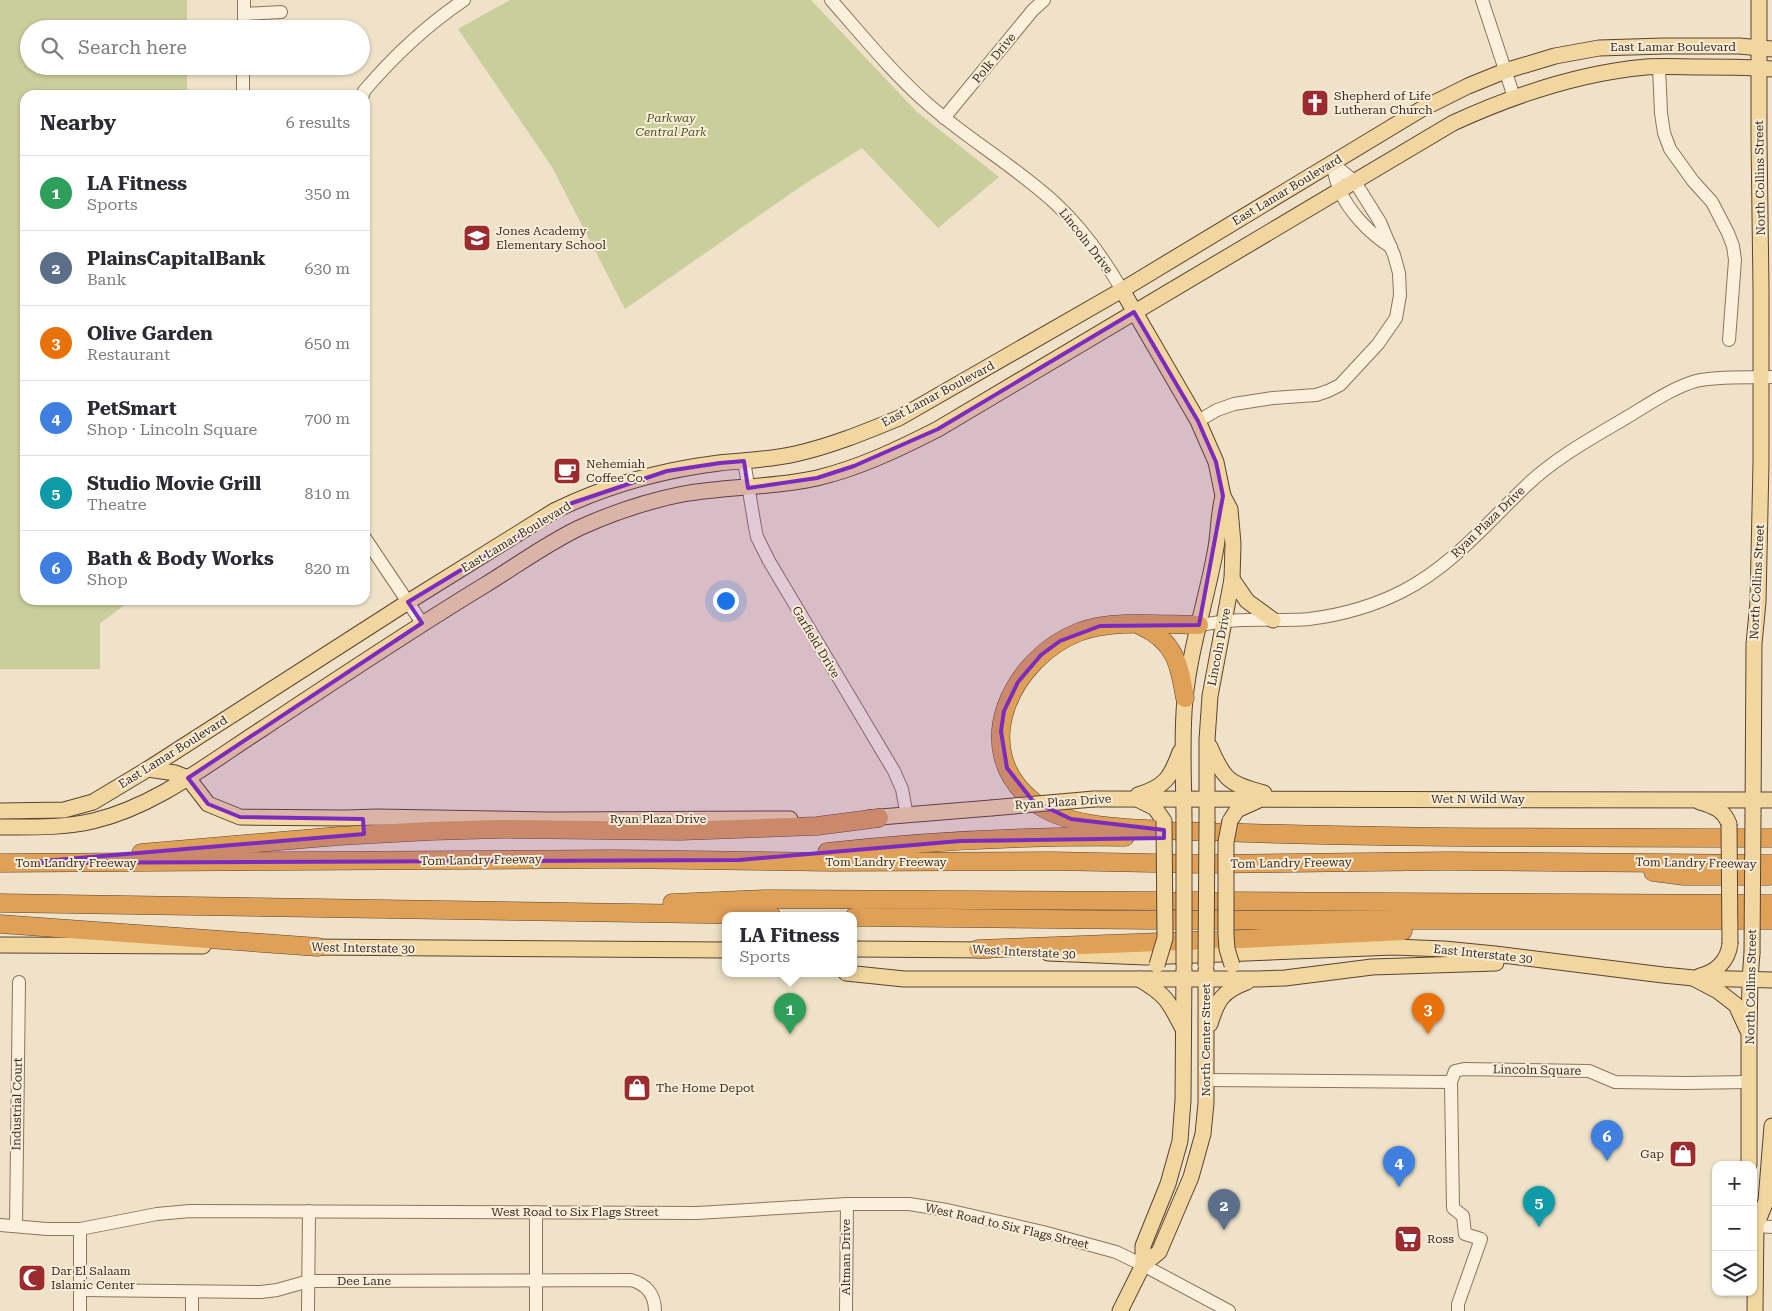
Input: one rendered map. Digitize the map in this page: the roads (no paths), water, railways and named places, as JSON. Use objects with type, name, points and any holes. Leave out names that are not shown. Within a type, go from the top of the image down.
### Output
[{"type":"highway","points":[[1138,625],[1151,630],[1164,640],[1175,656],[1179,666],[1185,698]]},
{"type":"highway","points":[[1199,625],[1100,626],[1079,632],[1060,641],[1041,654],[1028,668],[1011,694],[1004,711],[1001,731],[1002,748],[1007,768],[1018,787],[1033,802],[1059,816],[1088,823],[1128,828],[1310,835],[1771,837]]},
{"type":"highway","points":[[20,863],[329,837],[431,831],[500,829],[690,831],[817,826],[879,818]]},
{"type":"highway","points":[[739,860],[879,846],[1173,830]]},
{"type":"highway","name":"Tom Landry Freeway","points":[[0,863],[616,859],[1202,864],[1448,861],[1772,864]]},
{"type":"highway","points":[[1610,862],[1631,868],[1684,876],[1772,876]]},
{"type":"highway","points":[[527,912],[575,903],[660,903],[767,899],[1772,904]]},
{"type":"highway","points":[[0,904],[722,914]]},
{"type":"highway","points":[[857,917],[1134,920],[1772,920]]},
{"type":"highway","points":[[978,949],[1217,940],[1628,919]]},
{"type":"highway","points":[[0,924],[318,947]]},
{"type":"main road","name":"North Collins Street","points":[[1749,1161],[1753,685],[1767,377],[1765,48],[1759,0]]},
{"type":"main road","name":"East Lamar Boulevard","points":[[0,811],[64,810],[93,802],[148,769],[408,602],[554,511],[572,503],[667,471],[793,455],[860,434],[899,418],[1122,290],[1420,110],[1468,86],[1505,71],[1555,56],[1599,48],[1654,46],[1765,48]]},
{"type":"main road","name":"East Lamar Boulevard","points":[[0,827],[93,821],[142,803],[188,778],[422,623],[541,548],[577,529],[612,514],[684,494],[748,488],[817,478],[854,466],[906,445],[938,429],[1453,123],[1514,97],[1620,70],[1659,67],[1765,68]]},
{"type":"main road","name":"Lincoln Drive","points":[[1122,290],[1198,421],[1216,462],[1223,496],[1230,508],[1232,523],[1232,579],[1211,691],[1207,740],[1208,799]]},
{"type":"main road","name":"Lincoln Drive","points":[[1184,799],[1185,698],[1188,675],[1215,555],[1219,511],[1223,496]]},
{"type":"main road","points":[[1232,579],[1252,605],[1273,620]]},
{"type":"main road","points":[[1207,740],[1217,764],[1230,781],[1244,788],[1285,799]]},
{"type":"main road","points":[[1132,798],[1151,791],[1168,779],[1184,741]]},
{"type":"main road","points":[[148,769],[175,773],[188,778]]},
{"type":"main road","name":"Ryan Plaza Drive","points":[[188,778],[208,804],[240,817],[548,820],[879,818],[1094,799],[1184,799]]},
{"type":"main road","points":[[1132,798],[1155,808],[1173,830],[1165,938],[1157,965],[1150,973],[1138,978]]},
{"type":"main road","name":"Wet N Wild Way","points":[[1184,799],[1772,800]]},
{"type":"main road","name":"North Center Street","points":[[1143,1265],[1143,1246],[1176,1162],[1180,1141],[1183,1100],[1183,1029],[1187,967],[1173,830],[1184,799]]},
{"type":"main road","name":"North Center Street","points":[[1120,1311],[1143,1265],[1159,1252],[1190,1178],[1203,1134],[1206,1103],[1206,972],[1218,831],[1208,799]]},
{"type":"main road","points":[[1251,979],[1232,965],[1228,949],[1226,935],[1226,842],[1218,831],[1237,810],[1261,799]]},
{"type":"main road","points":[[1685,799],[1716,807],[1726,814],[1729,824],[1729,955],[1721,965],[1706,975],[1694,978]]},
{"type":"main road","name":"West Interstate 30","points":[[0,945],[722,950]]},
{"type":"main road","name":"East Interstate 30","points":[[1187,967],[1394,947],[1444,949],[1694,978],[1772,980]]},
{"type":"main road","name":"West Interstate 30","points":[[857,949],[978,949],[1136,957],[1187,967]]},
{"type":"main road","points":[[703,950],[722,953]]},
{"type":"main road","points":[[857,974],[904,979],[1138,978],[1187,967],[1251,979],[1285,978],[1372,967],[1422,964],[1555,962]]},
{"type":"main road","points":[[1138,978],[1156,989],[1168,1000],[1183,1029]]},
{"type":"main road","points":[[1694,978],[1718,991],[1736,1005],[1749,1033]]},
{"type":"main road","points":[[1206,1038],[1215,1008],[1223,995],[1230,989],[1251,979]]},
{"type":"main road","points":[[1757,1217],[1766,1202],[1772,1126]]},
{"type":"main road","points":[[1754,1251],[1755,1311]]},
{"type":"street","points":[[244,0],[244,20]]},
{"type":"street","points":[[365,90],[385,66],[425,30],[450,4],[464,0]]},
{"type":"street","name":"Lincoln Drive","points":[[831,0],[891,68],[928,104],[982,148],[1029,181],[1055,203],[1086,238],[1122,290]]},
{"type":"street","name":"Polk Drive","points":[[944,118],[1033,10],[1044,0]]},
{"type":"street","points":[[1482,0],[1514,97]]},
{"type":"street","points":[[244,14],[281,12]]},
{"type":"street","points":[[1659,67],[1661,113],[1664,133],[1670,149],[1693,181],[1712,202],[1733,246],[1735,260],[1729,340]]},
{"type":"street","points":[[243,75],[243,90]]},
{"type":"street","points":[[1198,421],[1217,410],[1234,404],[1273,398],[1316,395],[1340,385],[1378,344],[1396,318],[1400,295],[1399,272],[1391,248],[1380,222],[1355,182],[1332,163]]},
{"type":"street","points":[[1332,163],[1340,190],[1360,222],[1376,238],[1391,248]]},
{"type":"street","name":"Ryan Plaza Drive","points":[[1199,625],[1224,621],[1308,619],[1339,614],[1376,603],[1402,592],[1424,579],[1446,562],[1486,527],[1527,485],[1569,452],[1663,395],[1696,381],[1767,377]]},
{"type":"street","name":"Garfield Drive","points":[[744,461],[756,532],[768,561],[894,771],[902,789],[907,816]]},
{"type":"street","points":[[370,545],[422,623]]},
{"type":"street","name":"Industrial Court","points":[[16,1226],[19,982]]},
{"type":"street","name":"Lincoln Square","points":[[1451,1082],[1455,1071],[1464,1069],[1589,1071],[1615,1082],[1749,1082]]},
{"type":"street","points":[[1206,1080],[1451,1082],[1453,1208],[1463,1216],[1465,1234],[1481,1239],[1458,1304],[1458,1311]]},
{"type":"street","name":"West Road to Six Flags Street","points":[[0,1225],[48,1230],[80,1229],[157,1214],[190,1211],[697,1213],[847,1204],[909,1204],[947,1210],[1116,1252],[1229,1311]]},
{"type":"street","name":"Altman Drive","points":[[846,1311],[847,1204]]},
{"type":"street","points":[[308,1311],[310,1211]]},
{"type":"street","points":[[536,1212],[536,1311]]},
{"type":"street","points":[[1757,1223],[1772,1226]]},
{"type":"street","points":[[80,1229],[80,1311]]},
{"type":"street","name":"Dee Lane","points":[[81,1290],[261,1292],[308,1282],[630,1280],[639,1282],[646,1288],[655,1302],[655,1311]]},
{"type":"street","points":[[192,1292],[192,1311]]},
{"type":"place","name":"Shepherd of Life Lutheran Church","points":[[1315,103]]},
{"type":"place","name":"Jones Academy Elementary School","points":[[477,238]]},
{"type":"place","name":"Nehemiah Coffee Co.","points":[[567,471]]},
{"type":"place","name":"LA Fitness","points":[[790,1034]]},
{"type":"place","name":"Olive Garden","points":[[1428,1034]]},
{"type":"place","name":"The Home Depot","points":[[637,1088]]},
{"type":"place","name":"Gap","points":[[1683,1154]]},
{"type":"place","name":"Bath & Body Works","points":[[1607,1161]]},
{"type":"place","name":"PetSmart","points":[[1399,1187]]},
{"type":"place","name":"Studio Movie Grill","points":[[1539,1227]]},
{"type":"place","name":"PlainsCapitalBank","points":[[1224,1230]]},
{"type":"place","name":"Ross","points":[[1408,1239]]},
{"type":"place","name":"Dar El Salaam Islamic Center","points":[[32,1278]]},
{"type":"park label","name":"Parkway Central Park","points":[[671,125]]}]
